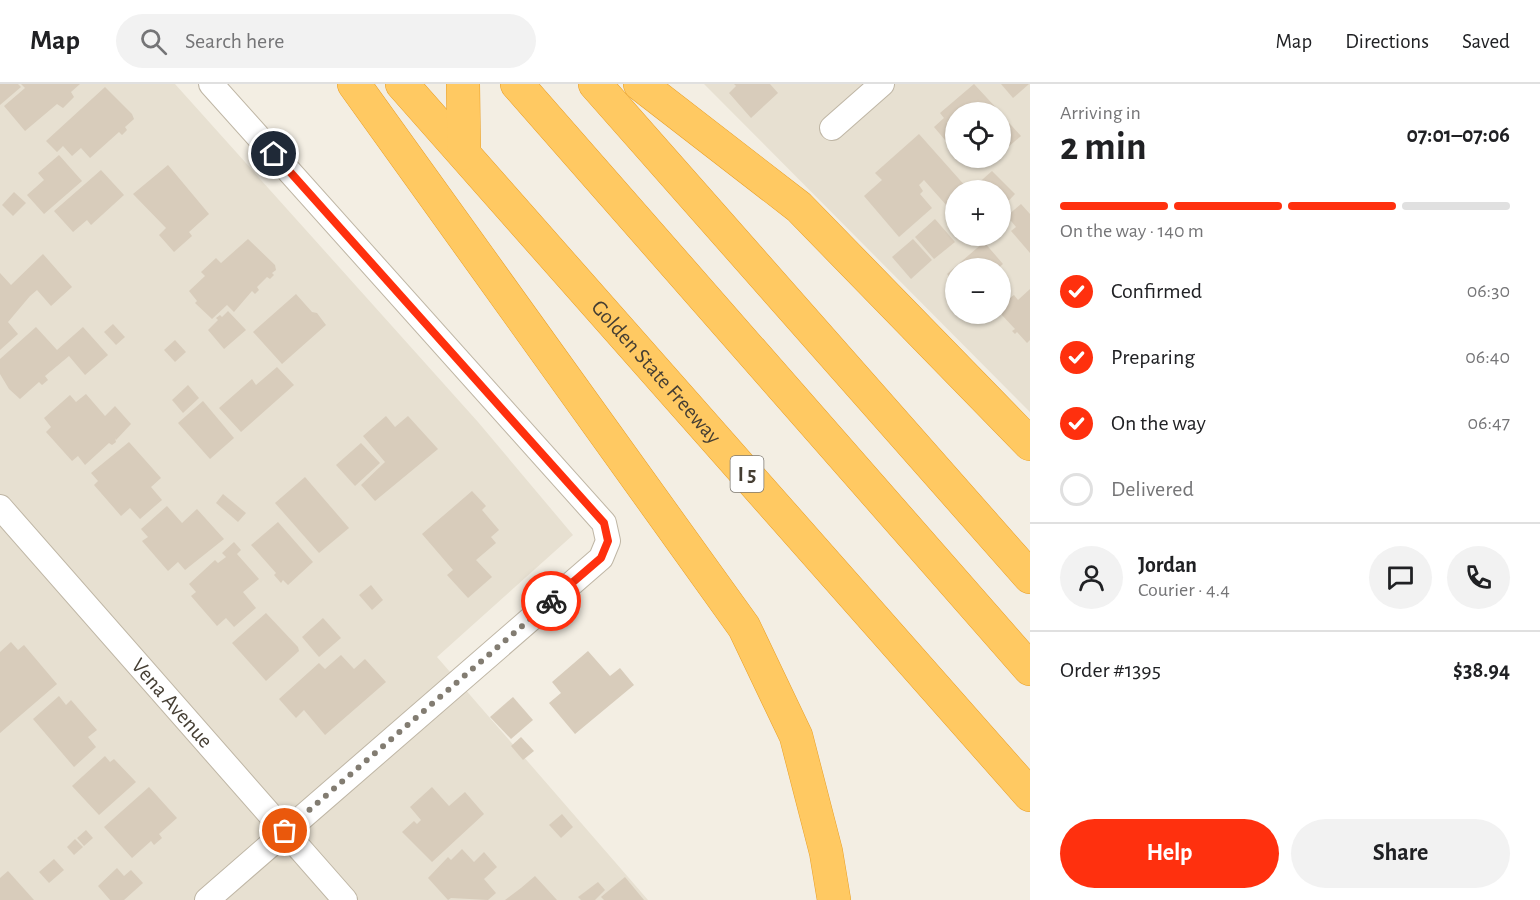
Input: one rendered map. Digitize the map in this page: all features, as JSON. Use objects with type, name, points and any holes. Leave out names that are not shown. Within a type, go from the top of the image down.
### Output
[{"type":"highway","points":[[354,84],[744,627],[796,736],[826,852],[834,900]]},
{"type":"highway","name":"Golden State Freeway","points":[[402,84],[1030,795]]},
{"type":"highway","points":[[463,84],[464,153]]},
{"type":"highway","points":[[517,84],[1030,669]]},
{"type":"highway","points":[[595,84],[1030,577]]},
{"type":"highway","points":[[640,84],[799,207],[1030,444]]},
{"type":"street","points":[[207,900],[601,558],[608,541],[604,523],[211,84]]},
{"type":"street","points":[[832,128],[882,84]]},
{"type":"street","name":"Vena Avenue","points":[[0,507],[345,900]]},
{"type":"shaded area","points":[[0,84],[175,84],[478,422],[573,535],[437,657],[648,900],[0,900]]},
{"type":"shaded area","points":[[704,84],[1030,84],[1030,412]]},
{"type":"building","points":[[0,84],[18,84],[21,87],[0,105]]},
{"type":"building","points":[[21,84],[80,84],[71,92],[74,97],[63,108],[57,104],[25,131],[4,106],[25,88]]},
{"type":"building","points":[[734,84],[770,84],[778,93],[751,118],[729,93],[736,86]]},
{"type":"building","points":[[974,84],[991,102],[953,102]]},
{"type":"building","points":[[1001,84],[1029,84],[1013,98]]},
{"type":"building","points":[[105,87],[132,114],[134,119],[125,127],[127,130],[122,135],[119,132],[90,158],[81,148],[72,156],[63,146],[57,152],[46,141]]},
{"type":"building","points":[[945,109],[945,140],[934,127],[944,118],[940,113]]},
{"type":"building","points":[[1011,125],[1021,136],[1011,145]]},
{"type":"building","points":[[919,134],[945,163],[945,168],[949,168],[960,180],[945,180],[945,204],[924,180],[919,185],[923,191],[920,194],[932,208],[899,237],[864,196],[882,180],[875,173]]},
{"type":"building","points":[[59,155],[82,181],[44,214],[27,195],[44,180],[38,173]]},
{"type":"building","points":[[168,165],[209,214],[189,232],[192,236],[174,252],[159,235],[166,228],[133,194]]},
{"type":"building","points":[[101,170],[124,195],[91,225],[87,220],[73,232],[54,211]]},
{"type":"building","points":[[992,171],[1001,180],[982,180]]},
{"type":"building","points":[[14,192],[26,203],[13,216],[2,205]]},
{"type":"building","points":[[1021,204],[1030,214],[1030,253],[1011,231],[1016,227],[1011,221],[1011,213]]},
{"type":"building","points":[[935,219],[945,230],[945,246],[950,246],[934,259],[915,237]]},
{"type":"building","points":[[248,239],[275,265],[276,270],[272,273],[274,275],[270,279],[267,277],[257,287],[259,290],[255,294],[252,291],[234,312],[227,305],[212,319],[195,303],[197,301],[189,291],[205,276],[201,272],[216,258],[221,263]]},
{"type":"building","points":[[913,239],[932,260],[911,279],[892,257]]},
{"type":"building","points":[[979,246],[987,246],[998,258],[966,258]]},
{"type":"building","points":[[43,254],[72,287],[51,306],[37,290],[30,296],[8,322],[18,334],[0,350],[0,273],[11,285]]},
{"type":"building","points":[[1030,289],[1030,340],[1027,343],[1017,332],[1015,334],[1012,331],[1015,329],[1010,324],[1011,297],[1014,295],[1018,300]]},
{"type":"building","points":[[296,294],[312,312],[317,313],[326,325],[282,364],[253,332]]},
{"type":"building","points":[[228,311],[246,330],[224,349],[208,330],[218,320],[216,318],[220,315],[222,317]]},
{"type":"building","points":[[113,324],[125,337],[116,345],[104,332]]},
{"type":"building","points":[[36,327],[57,350],[83,327],[108,355],[85,375],[69,356],[45,376],[48,380],[42,385],[39,382],[20,399],[9,389],[0,374],[0,359]]},
{"type":"building","points":[[175,340],[186,352],[175,362],[164,350]]},
{"type":"building","points":[[277,367],[294,385],[241,432],[219,408],[252,379],[256,385]]},
{"type":"building","points":[[188,385],[199,398],[183,413],[172,400]]},
{"type":"building","points":[[86,394],[105,416],[115,406],[131,424],[116,440],[115,438],[116,442],[112,445],[109,443],[85,465],[78,456],[72,461],[46,432],[51,427],[44,418],[70,395],[76,402]]},
{"type":"building","points":[[203,401],[234,438],[210,459],[178,423]]},
{"type":"building","points":[[386,416],[395,427],[408,416],[438,449],[375,501],[361,485],[385,462],[363,436]]},
{"type":"building","points":[[129,442],[161,478],[151,487],[162,500],[140,519],[130,508],[121,516],[94,485],[98,481],[91,473]]},
{"type":"building","points":[[361,443],[380,463],[355,486],[336,465]]},
{"type":"building","points":[[305,477],[349,528],[319,553],[275,503]]},
{"type":"building","points":[[472,491],[486,506],[482,510],[499,530],[491,537],[496,543],[476,560],[492,577],[468,598],[447,575],[453,570],[422,534]]},
{"type":"building","points":[[223,494],[246,513],[238,522],[216,503]]},
{"type":"building","points":[[167,506],[182,523],[197,509],[224,539],[185,570],[178,562],[168,571],[142,541],[148,537],[141,529]]},
{"type":"building","points":[[278,522],[313,562],[288,585],[283,580],[281,583],[274,575],[276,573],[251,545]]},
{"type":"building","points":[[234,542],[241,550],[237,554],[259,579],[243,592],[256,608],[234,627],[226,618],[217,626],[191,596],[196,592],[189,584],[215,560],[218,563],[226,557],[222,553]]},
{"type":"building","points":[[371,585],[383,600],[372,610],[359,595]]},
{"type":"building","points":[[266,613],[298,647],[299,651],[266,681],[232,643]]},
{"type":"building","points":[[323,618],[341,638],[319,657],[302,637]]},
{"type":"building","points":[[11,642],[18,650],[24,645],[57,684],[0,733],[0,652]]},
{"type":"building","points":[[588,651],[610,676],[620,668],[634,685],[575,734],[549,703],[561,693],[552,682]]},
{"type":"building","points":[[341,655],[354,669],[365,659],[386,682],[325,735],[304,710],[296,718],[279,699],[319,663],[325,669]]},
{"type":"building","points":[[59,696],[66,705],[71,700],[97,730],[88,737],[96,747],[74,767],[33,719]]},
{"type":"building","points":[[513,697],[533,720],[511,739],[490,717]]},
{"type":"building","points":[[521,737],[534,751],[523,760],[511,746]]},
{"type":"building","points":[[105,756],[110,762],[114,759],[136,782],[99,815],[72,786]]},
{"type":"building","points":[[149,787],[177,818],[159,834],[162,838],[154,845],[151,841],[132,858],[104,827]]},
{"type":"building","points":[[432,787],[449,806],[465,792],[484,814],[432,862],[402,832],[414,821],[417,824],[421,820],[410,807]]},
{"type":"building","points":[[562,814],[573,827],[561,838],[549,825]]},
{"type":"building","points":[[86,830],[93,838],[84,846],[77,838]]},
{"type":"building","points":[[75,839],[83,847],[74,855],[67,847]]},
{"type":"building","points":[[462,849],[474,862],[484,852],[497,867],[484,879],[496,893],[488,900],[451,898],[448,900],[428,878],[448,857],[451,860]]},
{"type":"building","points":[[54,859],[64,870],[49,883],[39,872]]},
{"type":"building","points":[[117,868],[124,876],[131,870],[143,883],[124,900],[110,900],[98,886]]},
{"type":"building","points":[[8,871],[34,900],[0,900],[0,878]]},
{"type":"building","points":[[535,876],[557,900],[505,900],[521,888]]},
{"type":"building","points":[[625,877],[644,900],[604,900],[601,897]]},
{"type":"building","points":[[598,882],[605,890],[595,900],[581,900],[578,897]]},
{"type":"way so far","points":[[285,831],[551,601]]},
{"type":"route","points":[[274,154],[604,523],[608,541],[601,558],[551,601]]}]
